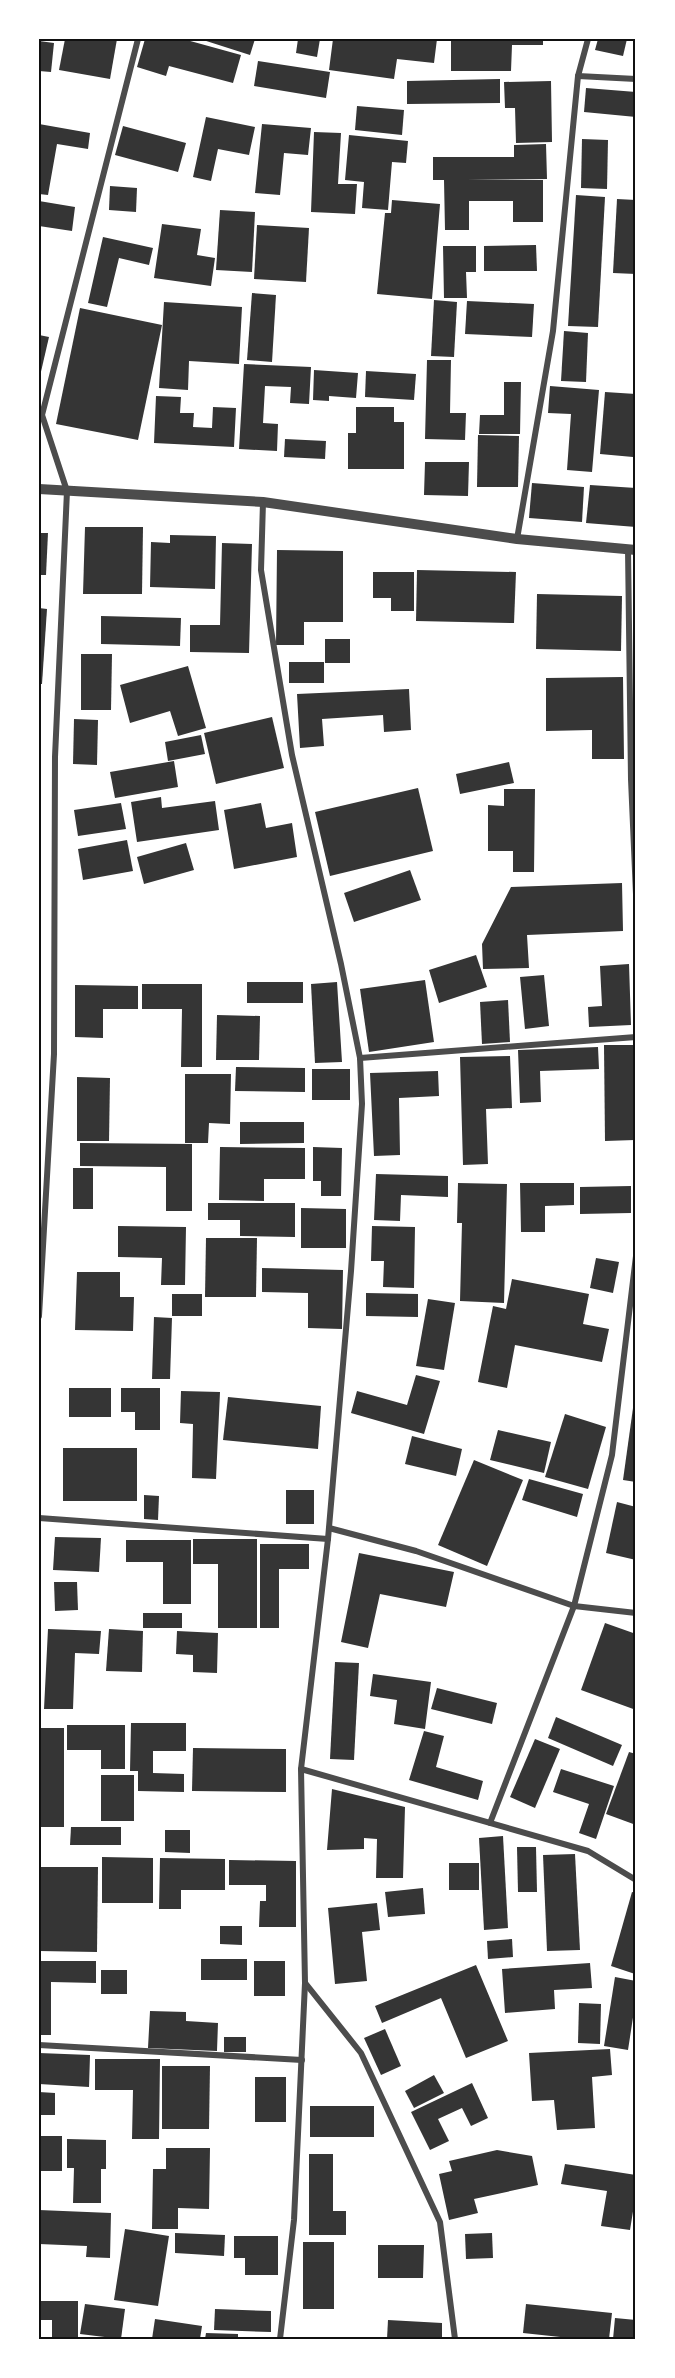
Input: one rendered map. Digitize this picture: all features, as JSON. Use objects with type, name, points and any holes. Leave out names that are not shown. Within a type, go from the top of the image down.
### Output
[{"type":"street","points":[[39,1316],[54,1054],[55,757],[68,491],[42,414],[138,39]]},
{"type":"street","points":[[517,539],[554,331],[579,75],[588,39]]},
{"type":"street","points":[[579,75],[636,79]]},
{"type":"street","points":[[39,489],[263,502],[517,539],[632,549],[631,779],[636,894]]},
{"type":"street","points":[[263,502],[261,570],[291,755],[341,964],[360,1058],[362,1104],[351,1271],[328,1539],[301,1769],[305,1983],[294,2220],[280,2339]]},
{"type":"street","points":[[360,1058],[636,1037]]},
{"type":"street","points":[[490,1823],[574,1606],[612,1455],[636,1256]]},
{"type":"street","points":[[39,1518],[328,1539]]},
{"type":"street","points":[[329,1528],[416,1551],[574,1606],[636,1613]]},
{"type":"street","points":[[301,1769],[588,1851],[636,1880]]},
{"type":"street","points":[[305,1983],[361,2054],[440,2222],[455,2339]]},
{"type":"street","points":[[39,2045],[302,2060]]},
{"type":"building","points":[[65,39],[117,39],[110,79],[59,70]]},
{"type":"building","points":[[145,39],[183,39],[241,55],[233,83],[169,66],[166,76],[137,67]]},
{"type":"building","points":[[200,39],[255,39],[250,55]]},
{"type":"building","points":[[298,39],[320,39],[317,57],[296,53]]},
{"type":"building","points":[[333,39],[437,39],[434,63],[397,59],[394,79],[329,70]]},
{"type":"building","points":[[451,39],[543,39],[543,45],[512,45],[511,71],[451,71]]},
{"type":"building","points":[[598,39],[627,39],[623,56],[595,50]]},
{"type":"building","points":[[39,41],[54,43],[51,72],[39,71]]},
{"type":"building","points":[[258,61],[330,72],[326,98],[254,86]]},
{"type":"building","points":[[500,79],[500,103],[407,104],[407,81]]},
{"type":"building","points":[[551,81],[552,142],[516,143],[515,108],[505,108],[504,82]]},
{"type":"building","points":[[586,88],[636,92],[636,117],[584,112]]},
{"type":"building","points":[[357,106],[404,110],[402,135],[355,130]]},
{"type":"building","points":[[206,117],[255,127],[249,155],[218,149],[211,181],[193,177]]},
{"type":"building","points":[[39,124],[90,133],[88,149],[57,144],[48,195],[39,194]]},
{"type":"building","points":[[262,124],[311,128],[308,155],[284,153],[280,195],[255,193]]},
{"type":"building","points":[[123,126],[186,143],[178,172],[115,155]]},
{"type":"building","points":[[314,132],[341,133],[338,184],[357,184],[355,214],[311,212]]},
{"type":"building","points":[[349,135],[408,141],[406,163],[392,162],[388,210],[362,208],[364,182],[345,180]]},
{"type":"building","points":[[582,139],[608,140],[607,189],[581,188]]},
{"type":"building","points":[[546,144],[547,179],[466,180],[543,180],[543,222],[513,222],[513,201],[469,201],[469,230],[445,230],[444,180],[433,180],[433,157],[514,157],[514,145]]},
{"type":"building","points":[[110,186],[137,188],[136,212],[109,210]]},
{"type":"building","points":[[576,195],[605,197],[598,327],[568,326]]},
{"type":"building","points":[[617,199],[636,200],[636,274],[613,273]]},
{"type":"building","points":[[392,200],[440,204],[432,299],[377,294],[385,213],[391,213]]},
{"type":"building","points":[[39,201],[75,207],[72,231],[39,226]]},
{"type":"building","points":[[220,210],[255,212],[252,272],[216,270]]},
{"type":"building","points":[[162,224],[201,229],[197,255],[215,258],[211,286],[154,278]]},
{"type":"building","points":[[257,225],[309,228],[306,282],[254,279]]},
{"type":"building","points":[[103,237],[153,248],[149,265],[119,258],[107,307],[88,303]]},
{"type":"building","points":[[536,245],[537,271],[484,271],[484,246]]},
{"type":"building","points":[[443,246],[476,246],[476,272],[466,272],[467,298],[444,298]]},
{"type":"building","points":[[252,293],[276,295],[272,362],[247,360]]},
{"type":"building","points":[[434,300],[457,302],[454,357],[431,356]]},
{"type":"building","points":[[467,301],[534,304],[532,337],[465,334]]},
{"type":"building","points":[[164,302],[242,307],[239,364],[189,361],[188,390],[159,388]]},
{"type":"building","points":[[80,308],[162,325],[138,440],[56,424]]},
{"type":"building","points":[[564,331],[588,333],[586,382],[561,381]]},
{"type":"building","points":[[39,335],[49,337],[40,376],[39,376]]},
{"type":"building","points":[[427,360],[451,360],[450,413],[466,413],[465,440],[425,439]]},
{"type":"building","points":[[244,364],[311,367],[309,404],[290,403],[291,387],[265,386],[263,423],[278,424],[277,451],[239,449]]},
{"type":"building","points":[[314,370],[358,373],[356,398],[329,396],[329,401],[313,400]]},
{"type":"building","points":[[366,371],[416,374],[414,400],[365,397]]},
{"type":"building","points":[[504,382],[521,382],[520,434],[479,434],[480,415],[504,415]]},
{"type":"building","points":[[550,386],[599,390],[592,472],[567,470],[571,414],[548,413]]},
{"type":"building","points":[[605,392],[636,394],[633,457],[600,454]]},
{"type":"building","points":[[156,396],[181,397],[180,413],[194,413],[193,427],[212,428],[213,407],[236,408],[234,447],[154,443]]},
{"type":"building","points":[[356,407],[394,407],[394,422],[404,422],[404,469],[348,469],[348,433],[356,433]]},
{"type":"building","points":[[478,435],[519,436],[518,487],[477,487]]},
{"type":"building","points":[[285,439],[326,441],[325,459],[284,457]]},
{"type":"building","points":[[425,462],[469,462],[468,496],[424,495]]},
{"type":"building","points":[[532,483],[584,487],[582,522],[529,518]]},
{"type":"building","points":[[590,485],[636,488],[636,527],[586,523]]},
{"type":"building","points":[[85,527],[143,527],[142,594],[83,594]]},
{"type":"building","points":[[39,533],[48,533],[46,575],[39,575]]},
{"type":"building","points":[[170,535],[216,536],[215,589],[150,587],[151,542],[170,543]]},
{"type":"building","points":[[222,543],[252,544],[249,653],[190,652],[190,625],[220,625]]},
{"type":"building","points":[[277,550],[343,551],[343,622],[304,622],[304,645],[276,645]]},
{"type":"building","points":[[417,570],[516,572],[514,623],[416,621]]},
{"type":"building","points":[[373,572],[414,572],[414,611],[391,611],[391,598],[373,598]]},
{"type":"building","points":[[537,594],[622,596],[621,651],[536,649]]},
{"type":"building","points":[[39,608],[47,609],[42,684],[39,684]]},
{"type":"building","points":[[101,616],[181,618],[180,646],[101,644]]},
{"type":"building","points":[[325,639],[350,639],[350,663],[325,663]]},
{"type":"building","points":[[81,654],[112,654],[111,710],[81,710]]},
{"type":"building","points":[[289,662],[324,662],[324,683],[289,683]]},
{"type":"building","points":[[188,666],[206,728],[178,736],[170,711],[130,723],[120,685]]},
{"type":"building","points":[[623,677],[624,759],[592,759],[592,730],[546,731],[546,678]]},
{"type":"building","points":[[409,689],[411,730],[384,732],[383,715],[322,719],[324,746],[300,748],[297,694]]},
{"type":"building","points":[[272,717],[284,768],[216,784],[204,733]]},
{"type":"building","points":[[74,719],[98,720],[97,765],[73,764]]},
{"type":"building","points":[[201,735],[205,754],[168,761],[165,742]]},
{"type":"building","points":[[174,761],[178,787],[115,798],[110,772]]},
{"type":"building","points":[[509,762],[514,783],[460,794],[456,774]]},
{"type":"building","points":[[418,788],[433,851],[330,876],[315,812]]},
{"type":"building","points":[[504,789],[535,789],[534,872],[513,872],[513,851],[488,851],[488,805],[504,806]]},
{"type":"building","points":[[161,797],[162,808],[215,801],[219,830],[137,842],[131,802]]},
{"type":"building","points":[[121,803],[126,829],[78,836],[74,810]]},
{"type":"building","points":[[261,803],[266,828],[292,823],[297,857],[234,869],[224,810]]},
{"type":"building","points":[[127,840],[133,871],[83,880],[78,849]]},
{"type":"building","points":[[186,843],[194,870],[144,884],[137,857]]},
{"type":"building","points":[[410,870],[421,900],[354,922],[344,893]]},
{"type":"building","points":[[622,883],[623,931],[527,935],[529,968],[483,969],[482,944],[511,887]]},
{"type":"building","points":[[476,955],[487,987],[439,1003],[429,970]]},
{"type":"building","points":[[629,964],[631,1025],[589,1027],[588,1007],[602,1006],[600,966]]},
{"type":"building","points":[[544,975],[549,1026],[525,1029],[520,977]]},
{"type":"building","points":[[425,980],[434,1042],[369,1052],[360,989]]},
{"type":"building","points":[[247,982],[303,982],[303,1003],[247,1003]]},
{"type":"building","points":[[337,982],[342,1062],[315,1063],[311,984]]},
{"type":"building","points":[[142,984],[202,984],[202,1067],[181,1067],[182,1009],[142,1009]]},
{"type":"building","points":[[75,985],[138,986],[138,1009],[103,1009],[103,1038],[75,1037]]},
{"type":"building","points":[[508,1000],[510,1042],[482,1044],[480,1002]]},
{"type":"building","points":[[217,1015],[260,1016],[259,1060],[216,1060]]},
{"type":"building","points":[[604,1045],[633,1045],[635,1140],[605,1141]]},
{"type":"building","points":[[598,1047],[599,1069],[540,1071],[541,1102],[520,1103],[518,1050]]},
{"type":"building","points":[[510,1056],[512,1108],[486,1109],[488,1164],[463,1165],[460,1057]]},
{"type":"building","points":[[236,1067],[305,1068],[305,1092],[235,1091]]},
{"type":"building","points":[[312,1069],[350,1069],[350,1100],[312,1100]]},
{"type":"building","points":[[438,1071],[439,1096],[399,1098],[400,1155],[374,1156],[370,1073]]},
{"type":"building","points":[[185,1074],[231,1074],[230,1124],[209,1123],[208,1143],[185,1143]]},
{"type":"building","points":[[77,1077],[110,1078],[109,1141],[77,1141]]},
{"type":"building","points":[[240,1122],[304,1122],[304,1143],[240,1144]]},
{"type":"building","points":[[80,1143],[192,1144],[192,1211],[166,1211],[166,1167],[80,1166]]},
{"type":"building","points":[[220,1147],[305,1148],[305,1179],[264,1179],[264,1201],[219,1200]]},
{"type":"building","points":[[313,1147],[342,1148],[341,1196],[321,1196],[321,1181],[313,1181]]},
{"type":"building","points":[[73,1168],[93,1168],[93,1209],[73,1209]]},
{"type":"building","points":[[376,1174],[448,1176],[448,1197],[401,1195],[400,1221],[374,1220]]},
{"type":"building","points":[[458,1183],[507,1184],[504,1303],[460,1301],[462,1223],[457,1223]]},
{"type":"building","points":[[520,1183],[574,1183],[574,1205],[545,1206],[545,1232],[521,1232]]},
{"type":"building","points":[[631,1186],[631,1213],[580,1214],[580,1187]]},
{"type":"building","points":[[208,1203],[295,1203],[295,1237],[240,1236],[240,1220],[208,1220]]},
{"type":"building","points":[[301,1208],[346,1209],[346,1248],[301,1248]]},
{"type":"building","points":[[118,1226],[186,1227],[185,1285],[161,1285],[162,1258],[118,1257]]},
{"type":"building","points":[[372,1226],[415,1227],[414,1288],[383,1287],[384,1261],[371,1261]]},
{"type":"building","points":[[206,1238],[257,1238],[256,1297],[205,1297]]},
{"type":"building","points":[[596,1258],[619,1262],[613,1293],[590,1288]]},
{"type":"building","points":[[262,1268],[343,1270],[342,1329],[308,1328],[308,1293],[262,1292]]},
{"type":"building","points":[[77,1272],[120,1272],[120,1297],[134,1297],[133,1331],[75,1330]]},
{"type":"building","points":[[512,1279],[589,1294],[583,1324],[609,1329],[602,1362],[515,1345],[507,1388],[478,1382],[493,1306],[506,1309]]},
{"type":"building","points":[[366,1293],[418,1294],[418,1317],[366,1316]]},
{"type":"building","points":[[172,1294],[202,1294],[202,1316],[172,1316]]},
{"type":"building","points":[[428,1299],[455,1303],[444,1370],[416,1366]]},
{"type":"building","points":[[154,1317],[172,1318],[170,1379],[152,1379]]},
{"type":"building","points":[[416,1375],[440,1381],[424,1434],[351,1413],[357,1391],[407,1405]]},
{"type":"building","points":[[69,1388],[111,1388],[111,1417],[69,1417]]},
{"type":"building","points":[[121,1388],[160,1388],[160,1430],[135,1430],[135,1412],[121,1412]]},
{"type":"building","points":[[181,1391],[220,1392],[216,1479],[192,1478],[193,1424],[180,1423]]},
{"type":"building","points":[[228,1397],[321,1406],[318,1449],[223,1440]]},
{"type":"building","points":[[633,1408],[636,1409],[636,1482],[623,1480]]},
{"type":"building","points":[[565,1414],[606,1427],[588,1489],[545,1477]]},
{"type":"building","points":[[498,1430],[551,1442],[544,1473],[490,1460]]},
{"type":"building","points":[[412,1436],[462,1449],[456,1476],[405,1464]]},
{"type":"building","points":[[63,1448],[137,1448],[137,1501],[63,1501]]},
{"type":"building","points":[[474,1460],[523,1480],[487,1566],[438,1545]]},
{"type":"building","points":[[529,1479],[583,1494],[577,1517],[522,1500]]},
{"type":"building","points":[[286,1490],[314,1490],[314,1524],[286,1524]]},
{"type":"building","points":[[144,1495],[159,1496],[158,1520],[144,1519]]},
{"type":"building","points":[[617,1502],[636,1507],[636,1560],[606,1553]]},
{"type":"building","points":[[55,1537],[101,1538],[99,1572],[53,1570]]},
{"type":"building","points":[[193,1539],[257,1539],[257,1628],[218,1628],[218,1564],[193,1564]]},
{"type":"building","points":[[126,1540],[191,1540],[191,1604],[163,1604],[163,1562],[126,1562]]},
{"type":"building","points":[[260,1544],[309,1544],[309,1569],[279,1569],[279,1628],[260,1628]]},
{"type":"building","points":[[359,1553],[454,1572],[446,1607],[380,1594],[368,1648],[341,1642]]},
{"type":"building","points":[[54,1582],[77,1582],[78,1610],[55,1611]]},
{"type":"building","points":[[143,1613],[182,1613],[182,1628],[143,1628]]},
{"type":"building","points":[[605,1623],[636,1634],[636,1710],[581,1690]]},
{"type":"building","points":[[48,1629],[101,1631],[99,1654],[75,1653],[73,1709],[44,1709]]},
{"type":"building","points":[[109,1629],[143,1631],[142,1672],[106,1671]]},
{"type":"building","points":[[177,1631],[218,1633],[217,1673],[193,1672],[193,1655],[176,1654]]},
{"type":"building","points":[[335,1662],[359,1663],[354,1760],[330,1759]]},
{"type":"building","points":[[373,1674],[431,1682],[425,1729],[394,1724],[397,1700],[370,1696]]},
{"type":"building","points":[[437,1688],[497,1703],[492,1724],[431,1709]]},
{"type":"building","points":[[556,1717],[622,1745],[613,1766],[548,1738]]},
{"type":"building","points":[[131,1723],[186,1723],[186,1751],[153,1751],[153,1773],[184,1774],[184,1792],[138,1791],[138,1771],[130,1771]]},
{"type":"building","points":[[67,1725],[125,1725],[125,1769],[101,1769],[101,1750],[67,1750]]},
{"type":"building","points":[[41,1728],[64,1728],[64,1827],[40,1827]]},
{"type":"building","points":[[424,1731],[444,1736],[436,1767],[483,1781],[478,1800],[409,1780]]},
{"type":"building","points":[[535,1739],[560,1749],[535,1808],[510,1797]]},
{"type":"building","points":[[193,1748],[286,1749],[286,1792],[192,1791]]},
{"type":"building","points":[[629,1752],[636,1754],[636,1825],[606,1814]]},
{"type":"building","points":[[561,1769],[614,1786],[596,1839],[579,1833],[589,1804],[553,1792]]},
{"type":"building","points":[[101,1775],[134,1775],[134,1821],[101,1821]]},
{"type":"building","points":[[332,1789],[405,1807],[403,1878],[376,1878],[377,1839],[364,1838],[364,1849],[327,1850]]},
{"type":"building","points":[[71,1827],[121,1827],[121,1845],[70,1845]]},
{"type":"building","points":[[165,1830],[190,1830],[190,1853],[165,1852]]},
{"type":"building","points":[[503,1836],[508,1928],[484,1930],[479,1838]]},
{"type":"building","points":[[517,1847],[536,1847],[537,1892],[518,1892]]},
{"type":"building","points":[[575,1854],[580,1950],[547,1951],[543,1855]]},
{"type":"building","points":[[102,1857],[153,1858],[153,1903],[102,1903]]},
{"type":"building","points":[[160,1858],[225,1859],[225,1890],[181,1890],[181,1909],[159,1909]]},
{"type":"building","points":[[229,1860],[296,1861],[296,1927],[259,1927],[260,1901],[266,1901],[266,1885],[229,1885]]},
{"type":"building","points":[[449,1863],[479,1863],[479,1890],[449,1890]]},
{"type":"building","points":[[39,1867],[98,1867],[97,1952],[39,1951]]},
{"type":"building","points":[[423,1888],[425,1914],[388,1917],[385,1892]]},
{"type":"building","points":[[632,1892],[636,1893],[635,1974],[611,1966]]},
{"type":"building","points":[[377,1903],[380,1930],[362,1932],[367,1981],[335,1984],[328,1908]]},
{"type":"building","points":[[220,1926],[242,1926],[242,1945],[220,1944]]},
{"type":"building","points":[[512,1939],[513,1957],[488,1959],[487,1941]]},
{"type":"building","points":[[201,1959],[247,1959],[247,1980],[201,1980]]},
{"type":"building","points":[[39,1961],[96,1961],[96,1983],[51,1982],[51,2035],[39,2035]]},
{"type":"building","points":[[254,1961],[285,1961],[285,1996],[254,1996]]},
{"type":"building","points":[[590,1963],[592,1988],[554,1990],[555,2009],[505,2013],[502,1969]]},
{"type":"building","points":[[476,1965],[508,2041],[466,2058],[441,1998],[382,2023],[375,2006]]},
{"type":"building","points":[[101,1970],[127,1970],[127,1994],[101,1994]]},
{"type":"building","points":[[615,1977],[636,1981],[636,1998],[628,2050],[604,2046]]},
{"type":"building","points":[[579,2003],[601,2004],[600,2044],[578,2043]]},
{"type":"building","points":[[150,2011],[186,2012],[186,2021],[218,2023],[217,2051],[148,2048]]},
{"type":"building","points":[[385,2029],[401,2066],[381,2075],[364,2038]]},
{"type":"building","points":[[224,2037],[246,2037],[246,2052],[224,2052]]},
{"type":"building","points":[[610,2049],[612,2075],[592,2077],[595,2128],[557,2130],[554,2100],[532,2101],[529,2053]]},
{"type":"building","points":[[39,2053],[90,2055],[89,2087],[39,2084]]},
{"type":"building","points":[[95,2059],[160,2059],[159,2139],[132,2139],[133,2090],[95,2090]]},
{"type":"building","points":[[162,2066],[210,2066],[209,2129],[162,2129]]},
{"type":"building","points":[[434,2075],[444,2093],[414,2108],[405,2091]]},
{"type":"building","points":[[255,2077],[286,2077],[286,2122],[255,2122]]},
{"type":"building","points":[[472,2083],[488,2118],[471,2126],[462,2108],[438,2119],[449,2141],[430,2150],[411,2112]]},
{"type":"building","points":[[39,2092],[55,2093],[55,2115],[39,2115]]},
{"type":"building","points":[[310,2106],[374,2106],[374,2137],[310,2137]]},
{"type":"building","points":[[39,2136],[62,2136],[62,2171],[39,2171]]},
{"type":"building","points":[[67,2139],[106,2140],[106,2169],[101,2169],[101,2203],[73,2203],[74,2168],[67,2168]]},
{"type":"building","points":[[166,2148],[210,2148],[209,2209],[178,2208],[178,2229],[152,2229],[153,2169],[166,2169]]},
{"type":"building","points":[[497,2150],[532,2156],[538,2185],[474,2199],[478,2213],[449,2220],[439,2174],[452,2171],[449,2161]]},
{"type":"building","points":[[309,2154],[333,2154],[333,2211],[346,2211],[346,2235],[309,2235]]},
{"type":"building","points":[[565,2164],[636,2175],[636,2193],[630,2230],[601,2226],[607,2191],[561,2184]]},
{"type":"building","points":[[39,2210],[111,2213],[110,2258],[86,2257],[87,2246],[39,2244]]},
{"type":"building","points":[[125,2229],[169,2236],[158,2306],[114,2300]]},
{"type":"building","points":[[175,2233],[225,2235],[224,2256],[175,2253]]},
{"type":"building","points":[[492,2233],[493,2258],[466,2259],[465,2234]]},
{"type":"building","points":[[234,2236],[278,2236],[278,2275],[245,2275],[245,2258],[234,2258]]},
{"type":"building","points":[[303,2242],[334,2242],[334,2309],[303,2309]]},
{"type":"building","points":[[378,2245],[424,2245],[423,2278],[378,2278]]},
{"type":"building","points":[[39,2301],[78,2301],[78,2339],[52,2339],[52,2320],[39,2320]]},
{"type":"building","points":[[85,2304],[125,2309],[121,2339],[80,2334]]},
{"type":"building","points":[[526,2304],[612,2313],[609,2339],[579,2339],[523,2333]]},
{"type":"building","points":[[215,2309],[271,2311],[271,2332],[214,2330]]},
{"type":"building","points":[[615,2318],[636,2320],[636,2339],[613,2339]]},
{"type":"building","points":[[155,2319],[202,2326],[200,2339],[152,2339]]},
{"type":"building","points":[[388,2320],[442,2323],[442,2339],[387,2339]]},
{"type":"building","points":[[206,2333],[238,2334],[238,2339],[205,2339]]}]
